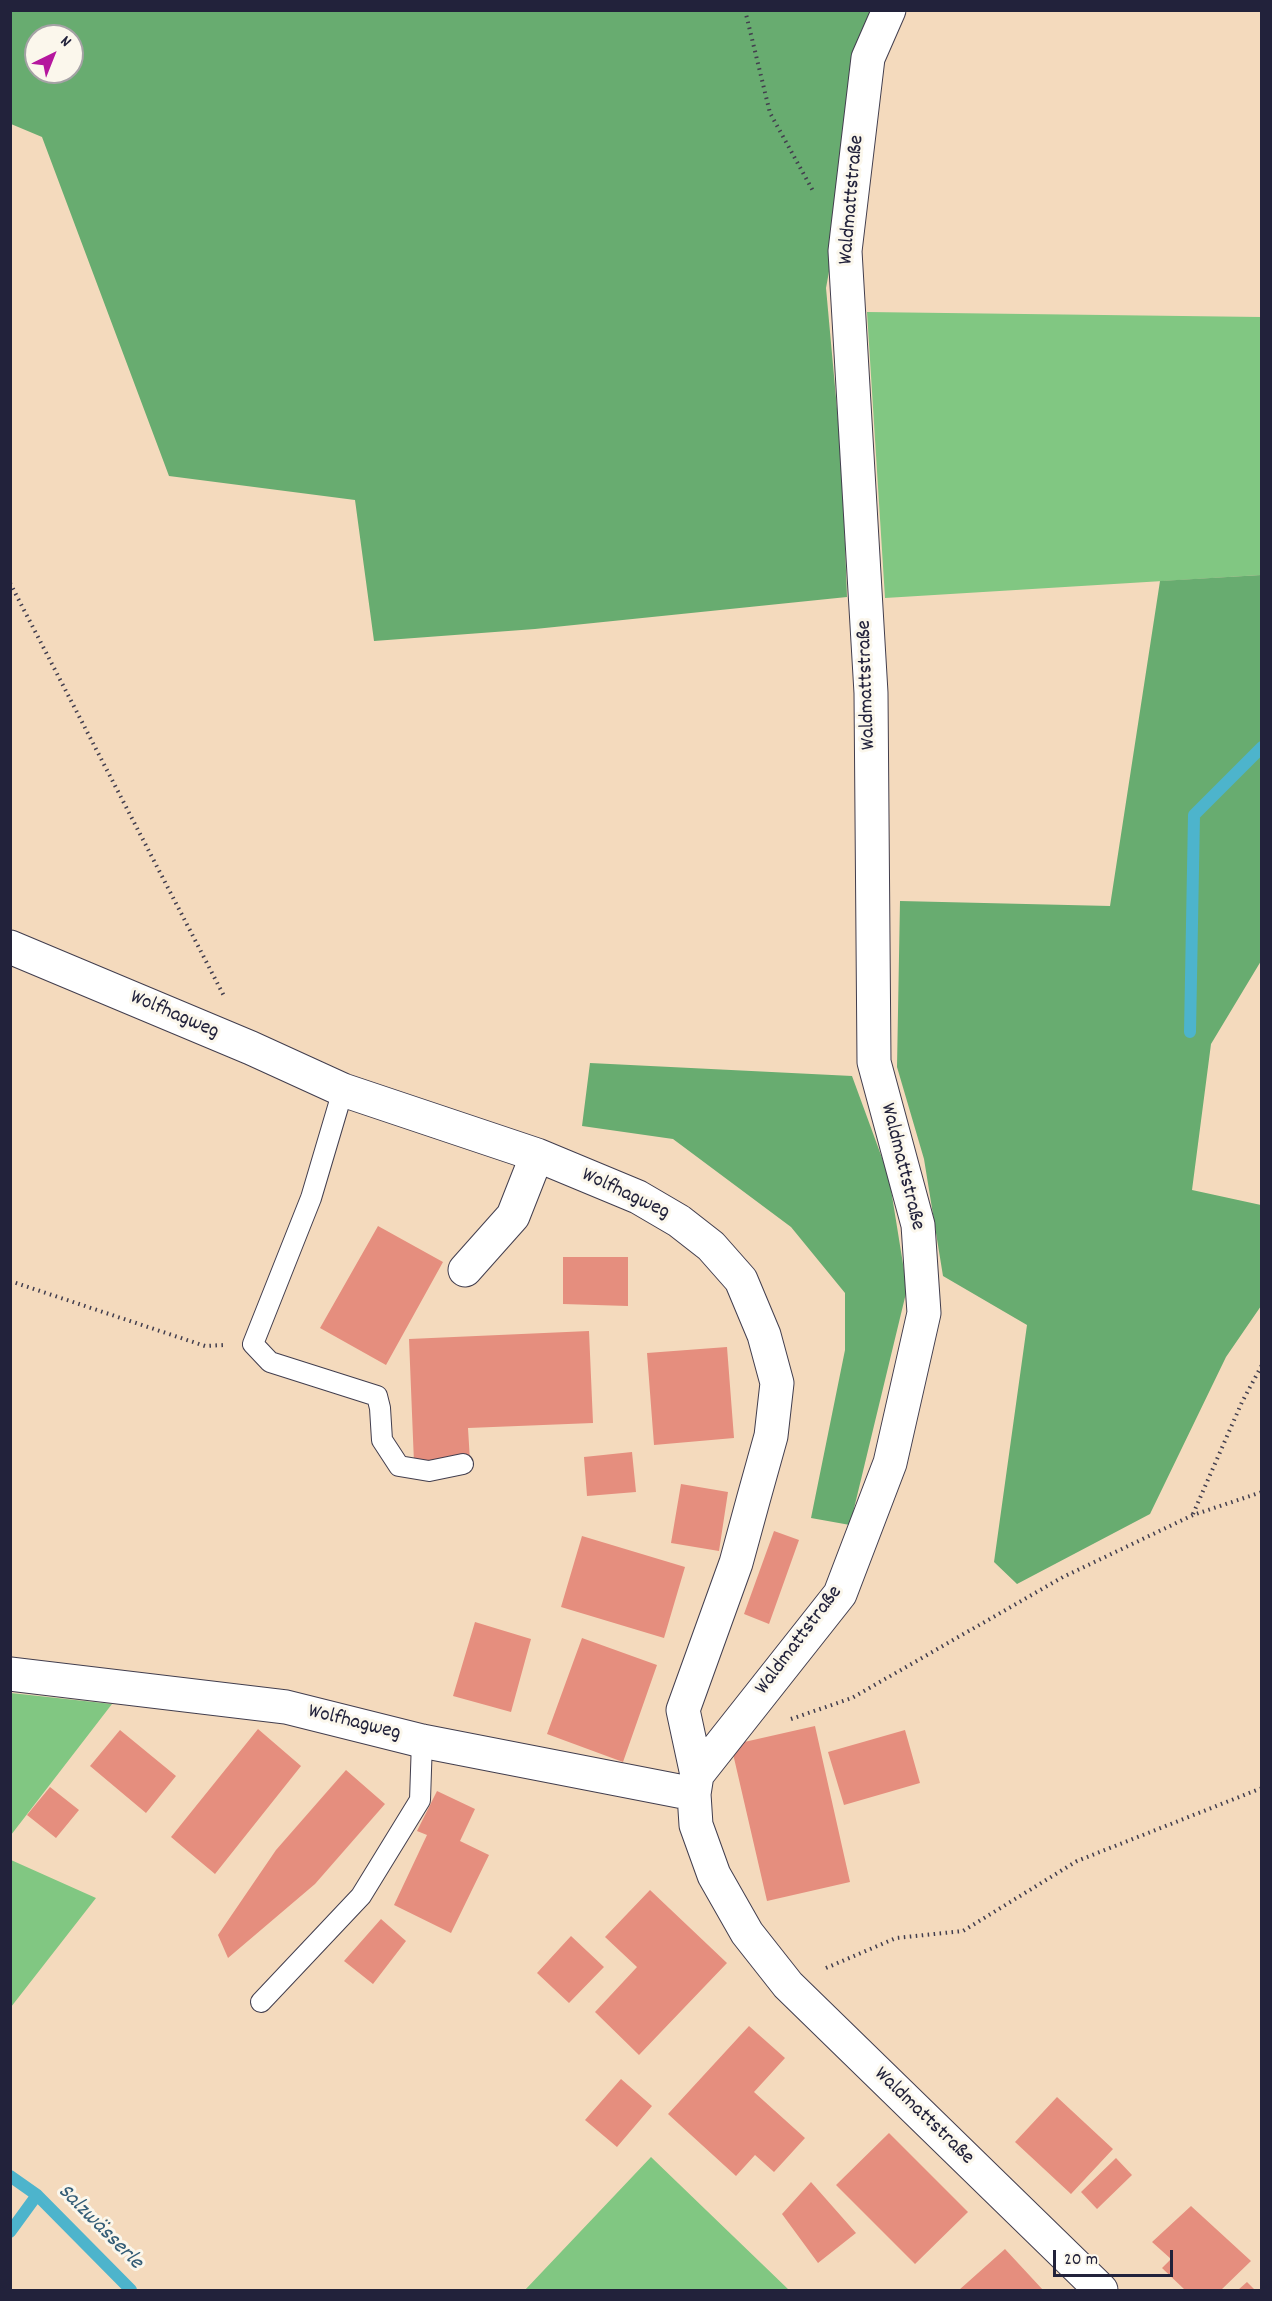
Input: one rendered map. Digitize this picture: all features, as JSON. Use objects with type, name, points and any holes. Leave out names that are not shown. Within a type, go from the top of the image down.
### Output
[{"type":"street","name":"Waldmattstraße","points":[[889,10],[868,57],[845,251],[871,693],[874,1062],[918,1225],[924,1313],[890,1463],[840,1593],[695,1785],[696,1826],[714,1875],[747,1933],[788,1985],[1101,2290]]},
{"type":"street","name":"Wolfhagweg","points":[[10,947],[250,1048],[343,1090],[537,1155],[638,1197],[679,1221],[711,1245],[741,1280],[767,1345],[777,1383],[771,1436],[735,1563],[683,1710],[695,1785],[422,1741],[286,1707],[10,1674]]},
{"type":"street","points":[[465,1270],[513,1216],[537,1155]]},
{"type":"lane","points":[[343,1090],[311,1198],[253,1344],[270,1362],[377,1396],[382,1440],[399,1466],[429,1471],[463,1464]]},
{"type":"lane","points":[[261,2002],[362,1896],[420,1800],[422,1741]]},
{"type":"path","points":[[745,10],[770,112],[818,201]]},
{"type":"path","points":[[10,583],[250,1048]]},
{"type":"path","points":[[10,1281],[205,1346],[253,1344]]},
{"type":"path","points":[[1193,1515],[1242,1402],[1262,1365]]},
{"type":"path","points":[[788,1720],[852,1698],[1063,1577],[1193,1515],[1262,1492]]},
{"type":"path","points":[[788,1985],[897,1938],[963,1931],[1077,1861],[1262,1788]]},
{"type":"green space","points":[[10,11],[883,11],[868,58],[826,288],[842,464],[847,597],[535,629],[374,641],[355,500],[169,476],[42,137],[11,124]]},
{"type":"green space","points":[[867,312],[1261,317],[1261,575],[885,598]]},
{"type":"green space","points":[[1261,575],[1261,961],[1211,1044],[1192,1190],[1261,1205],[1261,1306],[1226,1357],[1150,1514],[1017,1584],[994,1562],[1027,1325],[943,1276],[924,1159],[897,1067],[900,901],[1110,906],[1160,581]]},
{"type":"green space","points":[[590,1063],[852,1076],[889,1177],[907,1289],[850,1525],[811,1518],[845,1350],[845,1293],[791,1227],[673,1139],[582,1126]]},
{"type":"green space","points":[[10,1693],[112,1704],[11,1835]]},
{"type":"green space","points":[[11,1860],[96,1898],[11,2007]]},
{"type":"green space","points":[[651,2157],[789,2290],[525,2290]]},
{"type":"building","points":[[378,1226],[443,1262],[386,1365],[320,1328]]},
{"type":"building","points":[[563,1257],[628,1257],[628,1306],[563,1304]]},
{"type":"building","points":[[589,1331],[593,1423],[468,1428],[470,1461],[414,1463],[409,1339]]},
{"type":"building","points":[[727,1347],[734,1438],[654,1445],[647,1353]]},
{"type":"building","points":[[632,1452],[636,1492],[587,1496],[584,1457]]},
{"type":"building","points":[[681,1484],[728,1492],[719,1551],[671,1543]]},
{"type":"building","points":[[774,1531],[799,1540],[769,1624],[744,1614]]},
{"type":"building","points":[[582,1536],[685,1567],[664,1638],[561,1607]]},
{"type":"building","points":[[475,1622],[531,1639],[511,1712],[453,1696]]},
{"type":"building","points":[[582,1638],[657,1665],[623,1762],[547,1734]]},
{"type":"building","points":[[815,1726],[850,1882],[767,1901],[731,1745]]},
{"type":"building","points":[[258,1729],[301,1766],[215,1874],[171,1837]]},
{"type":"building","points":[[120,1730],[176,1776],[146,1813],[90,1766]]},
{"type":"building","points":[[905,1730],[920,1783],[844,1805],[828,1752]]},
{"type":"building","points":[[346,1770],[385,1804],[315,1884],[228,1958],[218,1935],[276,1850]]},
{"type":"building","points":[[50,1787],[79,1810],[56,1838],[27,1815]]},
{"type":"building","points":[[437,1791],[475,1809],[460,1841],[489,1855],[451,1933],[394,1905],[427,1835],[417,1831]]},
{"type":"building","points":[[650,1890],[727,1963],[639,2055],[595,2012],[637,1967],[605,1937]]},
{"type":"building","points":[[381,1919],[406,1941],[373,1984],[344,1961]]},
{"type":"building","points":[[571,1936],[604,1967],[569,2003],[537,1973]]},
{"type":"building","points":[[749,2026],[785,2058],[754,2092],[805,2138],[774,2172],[755,2155],[736,2176],[668,2114]]},
{"type":"building","points":[[621,2079],[652,2106],[617,2147],[585,2120]]},
{"type":"building","points":[[1057,2097],[1113,2149],[1071,2194],[1015,2142]]},
{"type":"building","points":[[889,2133],[968,2212],[915,2264],[836,2185]]},
{"type":"building","points":[[1116,2158],[1132,2175],[1097,2209],[1081,2192]]},
{"type":"building","points":[[811,2182],[856,2233],[818,2263],[782,2214]]},
{"type":"building","points":[[1191,2206],[1251,2261],[1221,2290],[1185,2290],[1162,2268],[1171,2259],[1152,2242]]},
{"type":"building","points":[[1005,2249],[1043,2290],[959,2290]]},
{"type":"building","points":[[1247,2282],[1255,2290],[1238,2290]]},
{"type":"waterway","points":[[1190,1032],[1194,815],[1262,747]]},
{"type":"waterway","name":"Salzwässerle","points":[[10,2176],[37,2195],[131,2290]]},
{"type":"waterway","name":"Salzwässerle","points":[[10,2232],[37,2195]]}]
